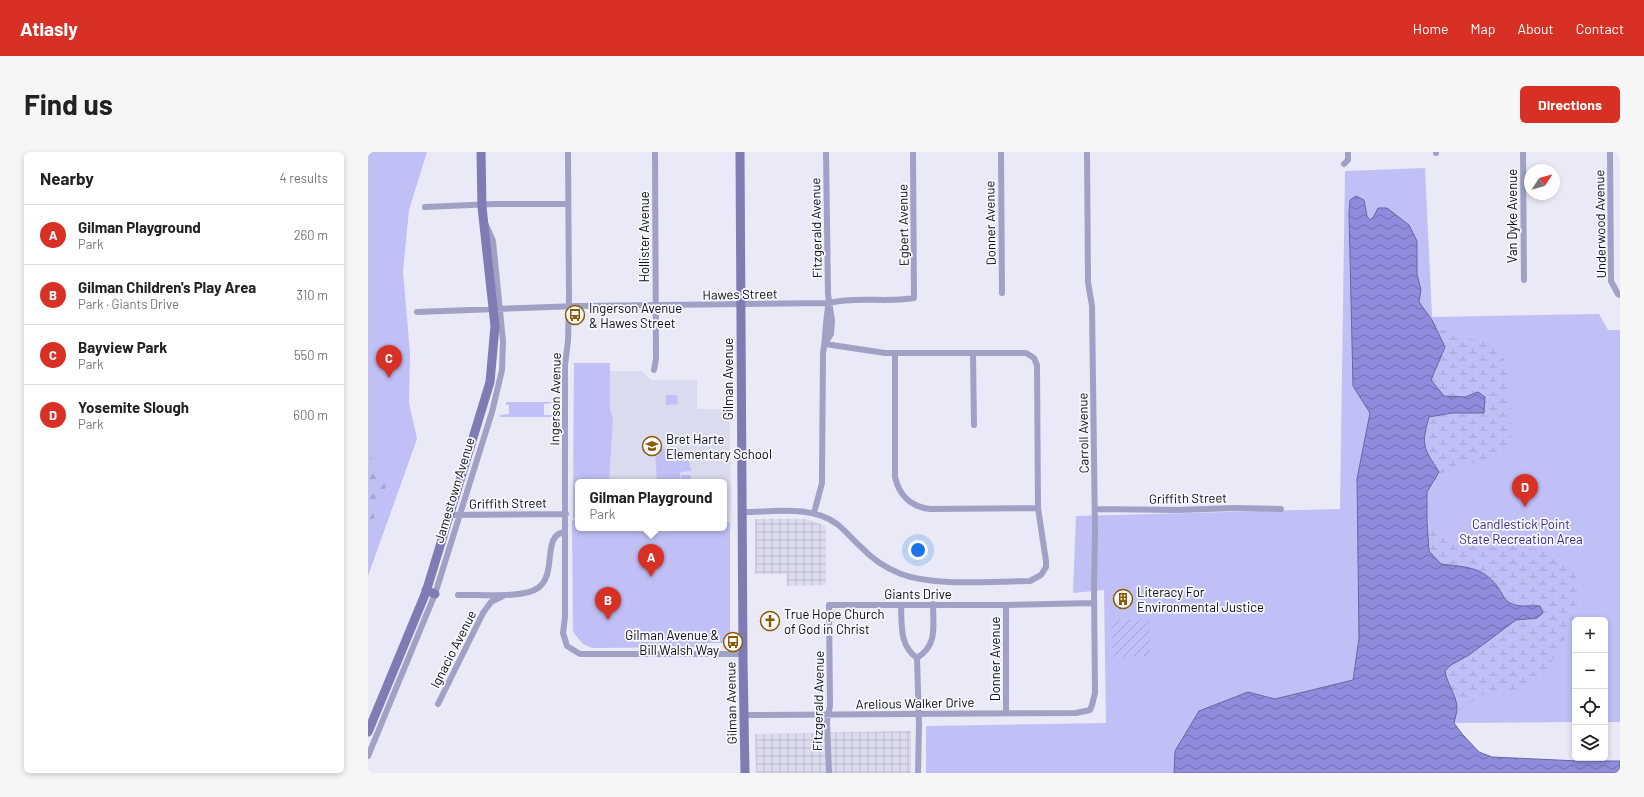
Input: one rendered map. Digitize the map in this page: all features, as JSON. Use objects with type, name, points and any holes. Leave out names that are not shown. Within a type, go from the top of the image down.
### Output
[{"type":"street","name":"Jamestown Avenue","points":[[368,756],[435,594],[492,412],[499,384],[503,356],[483,220],[481,152]]},
{"type":"street","name":"Ingerson Avenue","points":[[568,152],[568,341],[565,365],[566,514],[564,532],[565,617],[563,633],[567,646],[580,654],[743,654]]},
{"type":"street","name":"Hollister Avenue","points":[[654,370],[656,359],[655,152]]},
{"type":"street","name":"Gilman Avenue","points":[[740,152],[745,773]]},
{"type":"street","name":"Fitzgerald Avenue","points":[[814,513],[820,492],[822,474],[822,354],[825,344],[826,318],[829,303],[826,152]]},
{"type":"street","name":"Egbert Avenue","points":[[913,152],[914,298]]},
{"type":"street","name":"Donner Avenue","points":[[1001,152],[1002,293]]},
{"type":"street","name":"Carroll Avenue","points":[[1086,711],[1090,710],[1094,693],[1095,509],[1092,306],[1088,282],[1088,152]]},
{"type":"street","points":[[1346,162],[1348,152]]},
{"type":"street","name":"Van Dyke Avenue","points":[[1523,152],[1524,280]]},
{"type":"street","name":"Underwood Avenue","points":[[1610,152],[1611,282],[1619,295]]},
{"type":"street","points":[[425,207],[568,204]]},
{"type":"street","name":"Hawes Street","points":[[417,312],[568,306],[829,303],[840,301],[902,300],[914,298]]},
{"type":"street","name":"Jamestown Avenue","points":[[368,732],[426,590],[450,515],[490,382],[497,309]]},
{"type":"street","points":[[743,512],[796,511],[814,513],[836,523],[861,548],[878,562],[889,569],[912,578],[946,582],[1030,581],[1041,575],[1046,567],[1038,508],[1036,361],[1031,355],[1026,353],[880,353],[825,344]]},
{"type":"street","points":[[895,353],[895,477],[899,490],[903,496],[915,506],[930,509],[1038,508]]},
{"type":"street","points":[[973,353],[974,425]]},
{"type":"street","name":"Griffith Street","points":[[1095,509],[1281,509]]},
{"type":"street","name":"Griffith Street","points":[[450,515],[566,514]]},
{"type":"street","points":[[458,595],[532,592],[542,584],[549,572],[552,542],[558,534],[564,532]]},
{"type":"street","points":[[426,590],[435,594]]},
{"type":"street","name":"Ignacio Avenue","points":[[438,704],[487,607],[496,599],[510,594]]},
{"type":"street","name":"Giants Drive","points":[[829,605],[1006,605],[1094,603]]},
{"type":"street","points":[[917,658],[929,648],[933,637],[933,604]]},
{"type":"street","name":"Fitzgerald Avenue","points":[[829,605],[829,773]]},
{"type":"street","points":[[901,605],[902,635],[906,646],[917,658],[919,724],[918,773]]},
{"type":"street","name":"Donner Avenue","points":[[1006,605],[1006,713]]},
{"type":"street","points":[[379,705],[388,710]]},
{"type":"street","name":"Arelious Walker Drive","points":[[744,716],[1076,713],[1086,711]]},
{"type":"shaded area","name":"Bret Harte Elementary School","points":[[574,363],[610,363],[610,371],[641,371],[651,380],[697,380],[697,409],[729,409],[730,522],[727,522],[727,479],[575,479],[575,520],[573,520]]},
{"type":"shaded area","points":[[755,519],[806,519],[826,526],[826,585],[787,586],[786,574],[755,574]]},
{"type":"shaded area","points":[[911,731],[911,773],[756,773],[755,734]]},
{"type":"green space","points":[[368,152],[427,152],[409,210],[403,271],[410,353],[409,403],[417,439],[368,576]]},
{"type":"green space","name":"Candlestick Point State Recreation Area","points":[[1425,168],[1432,317],[1599,314],[1608,330],[1620,330],[1620,722],[1608,722],[1608,617],[1572,617],[1572,722],[1454,723],[1377,218],[1354,221],[1353,385],[1370,413],[1357,479],[1359,638],[1353,680],[1275,699],[1248,693],[1175,751],[1174,773],[926,773],[926,726],[1106,723],[1104,590],[1073,593],[1076,516],[1340,509],[1345,171]]},
{"type":"green space","points":[[1432,320],[1442,329],[1466,338],[1485,341],[1497,349],[1507,364],[1511,437],[1506,446],[1483,463],[1464,464],[1449,467],[1432,484],[1439,472],[1427,451],[1424,441],[1429,417],[1452,413],[1483,413],[1478,392],[1465,397],[1444,396],[1430,380],[1445,347]]},
{"type":"green space","points":[[574,363],[610,363],[610,410],[613,419],[609,479],[575,479],[575,518],[573,518]]},
{"type":"green space","points":[[666,395],[677,395],[678,404],[666,405]]},
{"type":"green space","points":[[506,402],[553,402],[544,404],[544,415],[553,415],[553,417],[500,417],[500,415],[509,414],[509,405],[506,405]]},
{"type":"green space","points":[[679,448],[679,450],[689,451],[688,454],[691,471],[680,472],[680,479],[657,479],[655,449]]},
{"type":"green space","points":[[368,452],[386,486],[368,533]]},
{"type":"green space","points":[[681,475],[691,475],[691,479],[681,479]]},
{"type":"green space","points":[[572,520],[575,520],[575,531],[727,531],[727,522],[730,522],[730,640],[728,643],[706,643],[706,647],[592,648],[583,644],[573,632]]},
{"type":"green space","points":[[1427,522],[1442,535],[1465,542],[1490,534],[1528,548],[1545,551],[1563,558],[1576,575],[1580,601],[1575,617],[1572,617],[1572,626],[1547,670],[1527,686],[1505,692],[1481,695],[1457,712],[1457,707],[1445,671],[1451,665],[1469,655],[1516,620],[1537,618],[1532,605],[1518,606],[1508,602],[1496,584],[1467,567],[1441,564],[1429,551]]},
{"type":"green space","points":[[1149,619],[1151,656],[1113,658],[1111,621]]},
{"type":"water","points":[[1356,196],[1364,200],[1367,216],[1370,220],[1378,208],[1387,208],[1409,225],[1417,241],[1417,274],[1421,290],[1419,302],[1432,320],[1445,347],[1431,380],[1444,396],[1465,397],[1478,392],[1485,397],[1484,413],[1452,413],[1429,417],[1424,441],[1427,451],[1439,472],[1427,492],[1429,551],[1441,564],[1465,567],[1479,571],[1491,579],[1504,598],[1513,605],[1540,606],[1543,613],[1537,618],[1516,620],[1469,655],[1451,665],[1445,671],[1456,702],[1457,709],[1454,723],[1479,752],[1492,757],[1572,761],[1620,761],[1620,773],[1174,773],[1175,751],[1199,711],[1248,692],[1275,699],[1353,680],[1359,638],[1357,479],[1370,413],[1353,386],[1349,213],[1350,200]]},
{"type":"place","name":"Ingerson Avenue & Hawes Street","points":[[575,315]]},
{"type":"place","name":"Bayview Park","points":[[389,378]]},
{"type":"place","name":"Bret Harte Elementary School","points":[[652,446]]},
{"type":"place","name":"Yosemite Slough","points":[[1525,507]]},
{"type":"place","name":"Gilman Playground","points":[[651,577]]},
{"type":"place","name":"Literacy For Environmental Justice","points":[[1123,599]]},
{"type":"place","name":"Gilman Children's Play Area","points":[[608,620]]},
{"type":"place","name":"True Hope Church of God in Christ","points":[[770,621]]},
{"type":"place","name":"Gilman Avenue & Bill Walsh Way","points":[[733,642]]}]
